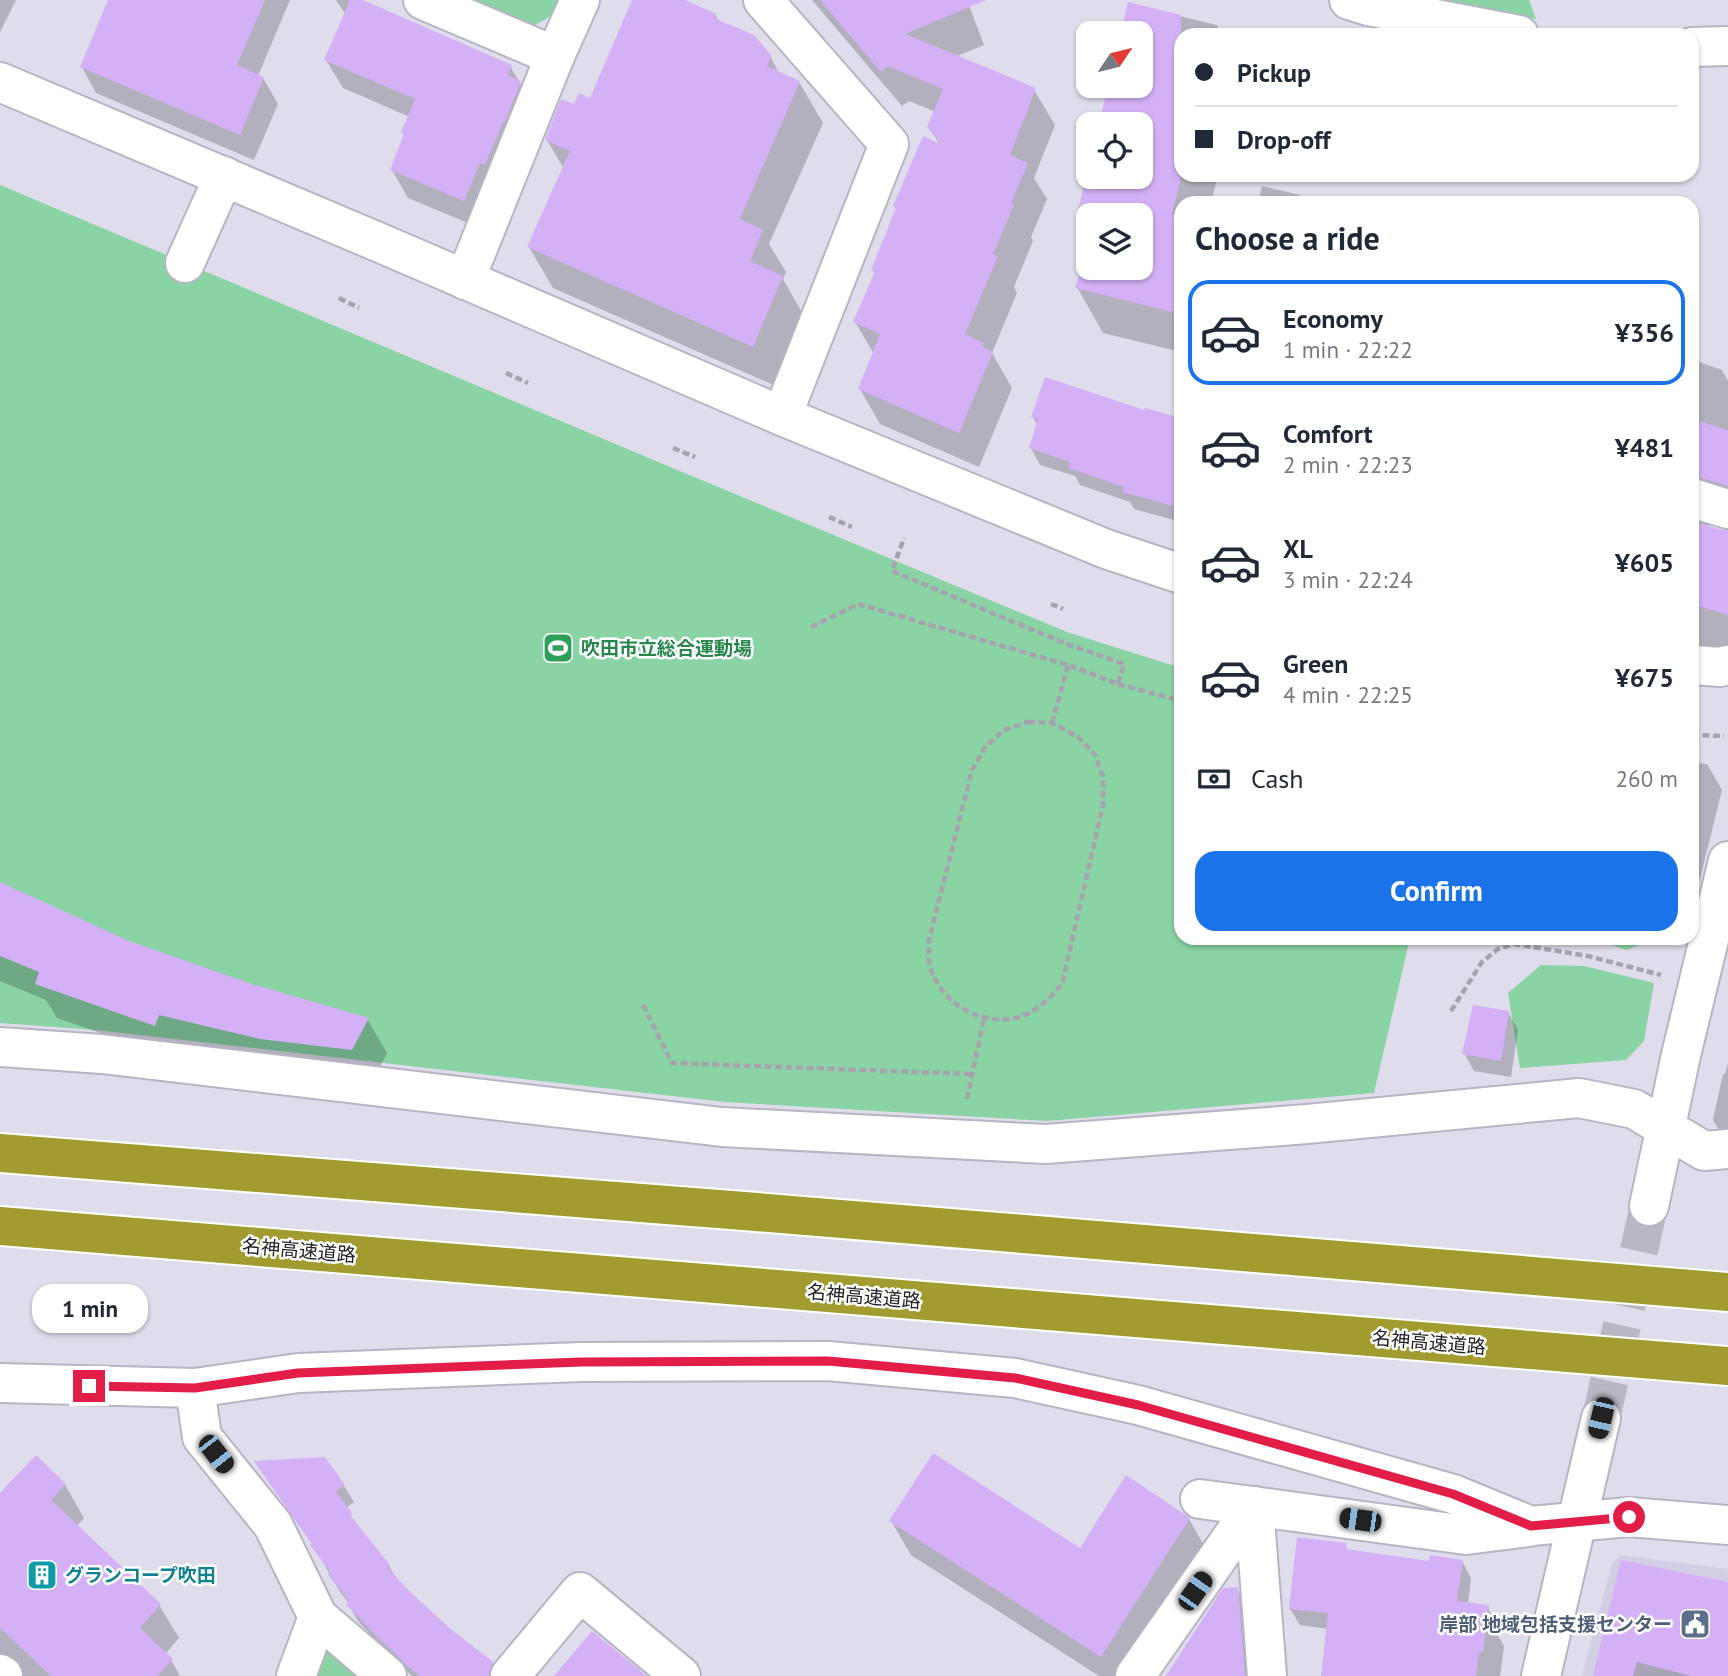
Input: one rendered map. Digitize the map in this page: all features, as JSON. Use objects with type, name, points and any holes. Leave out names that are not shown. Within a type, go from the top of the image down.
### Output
[{"type":"highway","points":[[0,1153],[1728,1292]]},
{"type":"highway","points":[[744,1211],[1728,1268]]},
{"type":"highway","name":"名神高速道路","points":[[0,1226],[1728,1366]]},
{"type":"street","points":[[423,0],[555,56]]},
{"type":"street","points":[[465,280],[580,0]]},
{"type":"street","points":[[763,0],[888,144],[782,416]]},
{"type":"street","points":[[1349,0],[1483,28]]},
{"type":"street","points":[[1699,47],[1728,46]]},
{"type":"street","points":[[0,82],[782,416],[1106,549],[1174,572]]},
{"type":"street","points":[[185,263],[224,176]]},
{"type":"street","points":[[1699,500],[1728,509]]},
{"type":"street","points":[[1699,666],[1728,665]]},
{"type":"street","points":[[1649,1206],[1681,1055],[1728,861]]},
{"type":"street","points":[[0,1047],[103,1054],[722,1127],[1046,1144],[1307,1124],[1579,1098],[1634,1109],[1704,1151],[1728,1149]]},
{"type":"street","points":[[0,1383],[195,1388],[298,1373],[581,1362],[828,1361],[1015,1378],[1138,1405],[1453,1494],[1531,1526]]},
{"type":"street","points":[[195,1388],[202,1437],[273,1525],[318,1616],[387,1676]]},
{"type":"street","points":[[1541,1676],[1601,1418]]},
{"type":"street","points":[[1200,1499],[1466,1535],[1629,1517],[1728,1525]]},
{"type":"street","points":[[1135,1676],[1254,1506]]},
{"type":"street","points":[[1254,1506],[1267,1676]]},
{"type":"street","points":[[510,1676],[580,1592],[681,1676]]},
{"type":"street","points":[[296,1676],[318,1616]]},
{"type":"path","points":[[339,298],[359,308]]},
{"type":"path","points":[[506,373],[528,383]]},
{"type":"path","points":[[673,448],[695,457]]},
{"type":"path","points":[[829,517],[852,527]]},
{"type":"path","points":[[904,538],[892,571],[1064,643],[1124,664],[1118,684]]},
{"type":"path","points":[[811,627],[858,604],[1068,665],[1118,684],[1174,699]]},
{"type":"path","points":[[1051,604],[1062,609]]},
{"type":"path","points":[[1052,723],[1068,665]]},
{"type":"path","points":[[1028,722],[1052,723],[1079,737],[1095,755],[1103,777],[1103,805],[1062,984],[1050,998],[1032,1011],[1010,1019],[984,1018],[962,1010],[942,991],[930,965],[929,940],[972,770],[986,746],[1004,730],[1028,722]]},
{"type":"path","points":[[1699,735],[1724,736]]},
{"type":"path","points":[[1451,1012],[1482,962],[1498,949],[1511,945]]},
{"type":"path","points":[[1520,945],[1588,956],[1672,978]]},
{"type":"path","points":[[643,1005],[672,1063],[972,1074]]},
{"type":"path","points":[[966,1104],[984,1018]]},
{"type":"shaded area","points":[[1621,1555],[1728,1569],[1728,1676],[1582,1676],[1612,1563]]},
{"type":"green space","points":[[466,0],[560,0],[554,14],[530,28]]},
{"type":"green space","points":[[1445,0],[1529,0],[1536,19]]},
{"type":"green space","name":"吹田市立総合運動場","points":[[0,185],[1067,632],[1174,666],[1174,945],[1408,945],[1374,1093],[1047,1121],[725,1102],[96,1030],[0,1023]]},
{"type":"green space","points":[[1611,945],[1640,945],[1627,950]]},
{"type":"green space","points":[[1541,965],[1584,966],[1654,983],[1644,1041],[1626,1060],[1520,1068],[1508,993]]},
{"type":"green space","points":[[324,1646],[358,1676],[314,1676]]},
{"type":"building","points":[[108,0],[265,0],[237,65],[264,77],[240,135],[80,67]]},
{"type":"building","points":[[350,0],[363,0],[512,65],[507,75],[521,81],[485,165],[480,163],[464,201],[390,170],[404,134],[401,132],[415,99],[324,60]]},
{"type":"building","points":[[632,0],[685,0],[716,14],[714,18],[754,35],[771,55],[767,66],[800,81],[740,219],[763,230],[750,261],[783,276],[753,347],[527,247],[570,151],[545,140],[561,99],[574,104],[579,93],[590,98]]},
{"type":"building","points":[[820,0],[986,0],[905,34],[1036,88],[1010,155],[1028,163],[993,254],[998,256],[965,334],[984,343],[982,346],[993,352],[959,433],[858,389],[880,334],[853,322],[875,271],[871,270],[896,208],[893,206],[923,136],[942,145],[927,127],[943,89],[888,66],[881,72]]},
{"type":"building","points":[[1128,2],[1181,15],[1181,28],[1174,28],[1174,182],[1180,182],[1176,196],[1174,196],[1172,215],[1174,312],[1075,288],[1078,280],[1153,280],[1153,203],[1080,203],[1083,189],[1153,189],[1153,112],[1102,112],[1105,98],[1153,98],[1153,21],[1124,21]]},
{"type":"building","points":[[1045,377],[1144,410],[1145,408],[1174,416],[1174,506],[1122,492],[1124,487],[1068,468],[1070,462],[1029,448],[1038,419],[1031,417]]},
{"type":"building","points":[[1699,421],[1728,430],[1728,486],[1699,477]]},
{"type":"building","points":[[1699,523],[1728,530],[1728,615],[1699,606]]},
{"type":"building","points":[[0,882],[129,941],[252,984],[369,1018],[352,1050],[260,1039],[159,1015],[155,1026],[35,984],[39,972],[0,956]]},
{"type":"building","points":[[1473,1005],[1509,1011],[1501,1061],[1462,1054]]},
{"type":"building","points":[[933,1453],[1080,1548],[1126,1475],[1190,1518],[1101,1657],[889,1521]]},
{"type":"building","name":"グランコープ吹田","points":[[36,1455],[66,1484],[51,1500],[161,1604],[140,1628],[173,1659],[157,1676],[51,1676],[0,1628],[0,1493]]},
{"type":"building","points":[[325,1457],[345,1485],[336,1492],[352,1513],[350,1515],[390,1565],[387,1567],[452,1630],[493,1662],[489,1676],[420,1676],[346,1604],[349,1601],[328,1575],[331,1573],[254,1461]]},
{"type":"building","points":[[1297,1537],[1346,1543],[1346,1549],[1429,1561],[1430,1555],[1463,1560],[1457,1601],[1489,1605],[1483,1652],[1479,1652],[1476,1676],[1321,1676],[1328,1613],[1289,1609]]},
{"type":"building","points":[[1621,1560],[1728,1582],[1728,1676],[1691,1676],[1637,1662],[1633,1676],[1593,1676]]},
{"type":"building","points":[[1238,1587],[1245,1676],[1166,1676],[1223,1588]]},
{"type":"building","points":[[592,1631],[647,1676],[554,1676]]},
{"type":"tunnel","points":[[1601,1418],[1649,1206]]},
{"type":"place","name":"吹田市立総合運動場","points":[[558,648]]},
{"type":"place","name":"グランコープ吹田","points":[[42,1575]]},
{"type":"place","name":"岸部 地域包括支援センター","points":[[1695,1624]]},
{"type":"route","points":[[89,1386],[195,1388],[298,1373],[581,1362],[828,1361],[1015,1378],[1138,1405],[1453,1494],[1531,1526],[1629,1517]]}]
